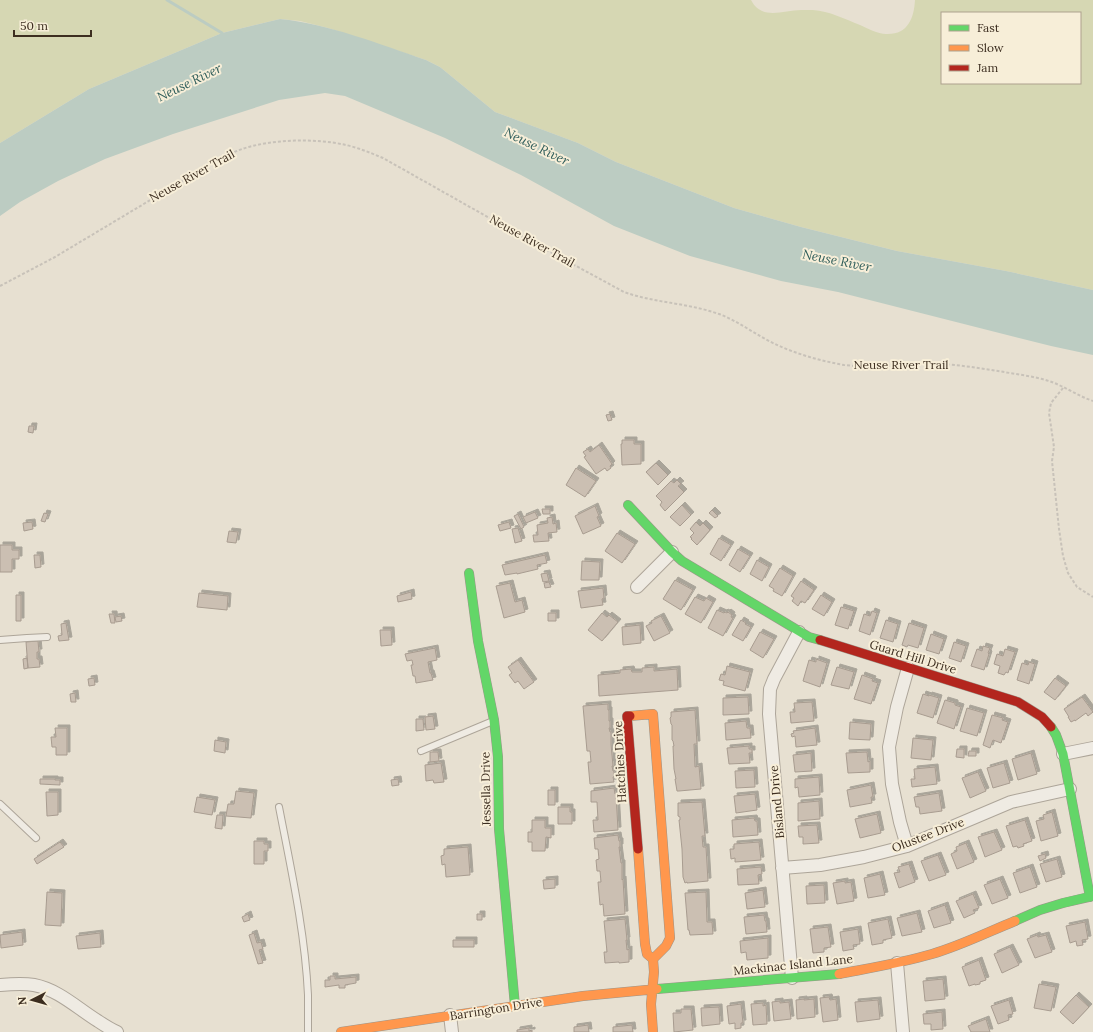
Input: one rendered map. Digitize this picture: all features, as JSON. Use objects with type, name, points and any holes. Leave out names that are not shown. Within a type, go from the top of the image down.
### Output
[{"type":"street","name":"Guard Hill Drive","points":[[628,505],[682,561],[799,632],[809,637],[1018,702],[1032,709],[1043,717],[1059,738],[1091,896]]},
{"type":"street","points":[[637,587],[672,552]]},
{"type":"street","name":"Jessella Drive","points":[[469,573],[478,641],[494,720],[498,757],[499,829],[514,1006]]},
{"type":"street","name":"Bisland Drive","points":[[792,978],[769,702],[770,689],[774,679],[799,632]]},
{"type":"street","points":[[907,846],[892,784],[889,747],[897,707],[908,668]]},
{"type":"street","name":"Hatchies Drive","points":[[653,959],[666,946],[670,938],[653,714],[627,716],[645,944],[647,954],[653,959],[654,972],[651,1004],[653,1032]]},
{"type":"street","points":[[1063,754],[1093,748]]},
{"type":"street","name":"Olustee Drive","points":[[782,868],[820,865],[864,857],[907,846],[1012,802],[1070,789]]},
{"type":"street","name":"Mackinac Island Lane","points":[[652,989],[832,975],[897,963],[932,954],[965,942],[1040,910],[1091,896]]},
{"type":"street","points":[[897,963],[903,1032]]},
{"type":"street","points":[[0,985],[22,984],[45,989],[68,1000],[99,1027],[116,1032]]},
{"type":"street","name":"Barrington Drive","points":[[341,1032],[584,996],[652,989]]},
{"type":"street","points":[[450,1015],[452,1032]]},
{"type":"lane","points":[[0,640],[47,637]]},
{"type":"lane","points":[[421,751],[494,720]]},
{"type":"lane","points":[[0,804],[36,838]]},
{"type":"lane","points":[[279,807],[296,894],[303,948],[308,996],[308,1032]]},
{"type":"path","name":"Neuse River Trail","points":[[0,286],[55,257],[214,162],[242,149],[274,143],[314,140],[346,145],[383,158],[624,292],[638,297],[714,312],[775,344],[810,357],[846,365],[865,366],[930,364],[1012,373],[1049,381],[1093,401]]},
{"type":"path","points":[[1064,388],[1052,403],[1048,413],[1054,447],[1052,461],[1059,529],[1063,556],[1068,573],[1077,587],[1093,597]]},
{"type":"green space","points":[[0,0],[751,0],[761,10],[767,12],[773,13],[813,10],[825,12],[876,32],[883,34],[894,34],[900,32],[908,24],[913,13],[915,0],[1093,0],[1093,290],[1006,271],[897,251],[801,227],[734,208],[616,162],[578,143],[495,112],[440,67],[426,60],[328,28],[300,21],[280,19],[222,33],[89,89],[0,143]]},
{"type":"water","name":"Neuse River","points":[[280,19],[317,25],[335,30],[426,60],[440,67],[495,112],[578,143],[616,162],[734,208],[801,227],[897,251],[1006,271],[1093,290],[1093,355],[1051,346],[838,292],[781,281],[690,256],[614,226],[521,175],[445,138],[345,96],[325,93],[279,100],[173,134],[105,159],[58,181],[20,202],[0,216],[0,143],[89,89],[222,33]]},
{"type":"building","points":[[610,414],[612,420],[608,421],[606,415]]},
{"type":"building","points":[[29,426],[34,426],[33,433],[28,432]]},
{"type":"building","points":[[622,440],[634,440],[634,444],[641,444],[641,464],[622,465]]},
{"type":"building","points":[[599,445],[612,464],[610,466],[611,468],[607,471],[605,468],[596,474],[584,457],[586,456],[583,452],[588,449],[590,452]]},
{"type":"building","points":[[656,463],[668,475],[658,485],[646,472]]},
{"type":"building","points":[[576,468],[596,481],[585,497],[566,485]]},
{"type":"building","points":[[677,480],[681,484],[678,486],[684,492],[665,511],[660,505],[662,502],[656,496],[671,481],[674,483]]},
{"type":"building","points":[[682,505],[691,515],[680,526],[670,517]]},
{"type":"building","points":[[595,506],[599,516],[597,517],[601,526],[583,534],[575,516]]},
{"type":"building","points":[[542,509],[550,509],[550,514],[543,514]]},
{"type":"building","points":[[712,510],[718,516],[715,518],[709,513]]},
{"type":"building","points":[[535,512],[538,518],[526,523],[523,517]]},
{"type":"building","points":[[44,513],[48,514],[45,522],[41,521]]},
{"type":"building","points":[[518,514],[524,527],[521,529],[514,516]]},
{"type":"building","points":[[552,517],[553,524],[556,523],[557,532],[548,533],[549,541],[534,542],[533,535],[538,535],[537,525],[548,523],[547,518]]},
{"type":"building","points":[[32,522],[33,529],[24,531],[23,523]]},
{"type":"building","points":[[509,522],[511,528],[500,531],[498,525]]},
{"type":"building","points":[[696,522],[700,526],[703,523],[710,530],[697,545],[690,537],[694,533],[690,529]]},
{"type":"building","points":[[518,528],[522,541],[515,543],[512,529]]},
{"type":"building","points":[[229,531],[238,532],[236,543],[227,542]]},
{"type":"building","points":[[617,533],[635,544],[622,563],[605,551]]},
{"type":"building","points":[[719,538],[731,545],[721,561],[710,554]]},
{"type":"building","points":[[0,545],[12,545],[12,550],[19,550],[19,559],[12,559],[12,572],[0,572]]},
{"type":"building","points":[[738,549],[750,556],[740,572],[729,565]]},
{"type":"building","points":[[34,555],[40,555],[41,567],[35,568]]},
{"type":"building","points":[[545,555],[547,563],[537,565],[538,569],[505,575],[502,565]]},
{"type":"building","points":[[757,560],[769,567],[762,581],[750,574]]},
{"type":"building","points":[[582,561],[600,562],[599,580],[581,580]]},
{"type":"building","points":[[780,568],[793,576],[782,596],[773,591],[774,589],[769,586]]},
{"type":"building","points":[[547,573],[549,581],[543,582],[541,574]]},
{"type":"building","points":[[675,580],[693,590],[681,610],[663,599]]},
{"type":"building","points":[[801,581],[814,590],[805,603],[801,601],[798,606],[792,601],[794,598],[791,596]]},
{"type":"building","points":[[549,582],[551,587],[545,588],[544,583]]},
{"type":"building","points":[[510,583],[515,602],[522,600],[525,612],[504,618],[496,586]]},
{"type":"building","points":[[603,588],[603,605],[581,608],[578,591]]},
{"type":"building","points":[[411,592],[412,599],[398,602],[397,596]]},
{"type":"building","points":[[199,593],[228,596],[227,610],[197,607]]},
{"type":"building","points":[[16,595],[21,595],[21,621],[16,621]]},
{"type":"building","points":[[821,595],[832,602],[824,616],[812,609]]},
{"type":"building","points":[[695,597],[704,601],[706,598],[713,602],[701,623],[685,614]]},
{"type":"building","points":[[841,607],[854,611],[848,629],[835,625]]},
{"type":"building","points":[[717,610],[724,613],[728,612],[733,618],[723,636],[708,628]]},
{"type":"building","points":[[872,611],[877,613],[870,635],[859,631],[864,614],[870,616]]},
{"type":"building","points":[[548,613],[556,613],[556,621],[548,621]]},
{"type":"building","points":[[602,613],[607,617],[609,615],[618,622],[602,641],[588,630]]},
{"type":"building","points":[[109,614],[114,614],[115,623],[111,623]]},
{"type":"building","points":[[121,616],[122,621],[116,622],[115,617]]},
{"type":"building","points":[[661,616],[670,633],[654,641],[646,626],[652,623],[651,621]]},
{"type":"building","points":[[741,620],[751,627],[743,641],[732,635]]},
{"type":"building","points":[[886,620],[898,624],[893,642],[880,638]]},
{"type":"building","points":[[66,623],[69,640],[59,641],[58,636],[62,635],[61,624]]},
{"type":"building","points":[[909,623],[924,628],[918,648],[902,645]]},
{"type":"building","points":[[640,625],[641,643],[623,645],[622,627]]},
{"type":"building","points":[[380,630],[391,630],[392,645],[381,646]]},
{"type":"building","points":[[760,632],[774,639],[763,658],[750,650]]},
{"type":"building","points":[[931,634],[944,639],[939,654],[926,650]]},
{"type":"building","points":[[38,641],[39,652],[37,652],[37,659],[39,659],[40,667],[28,668],[26,642]]},
{"type":"building","points":[[954,642],[966,646],[961,662],[949,658]]},
{"type":"building","points":[[983,646],[990,648],[984,670],[971,666],[977,649],[982,651]]},
{"type":"building","points":[[435,648],[437,660],[428,662],[433,680],[416,683],[411,665],[413,665],[412,660],[407,661],[405,654]]},
{"type":"building","points":[[1005,649],[1015,652],[1008,673],[1006,672],[1004,675],[998,673],[1000,666],[994,664],[997,654],[1003,656]]},
{"type":"building","points":[[27,658],[28,668],[24,669],[23,659]]},
{"type":"building","points":[[816,659],[827,663],[820,687],[803,681],[809,660],[816,662]]},
{"type":"building","points":[[518,660],[534,682],[524,689],[518,681],[515,683],[509,675],[512,673],[508,667]]},
{"type":"building","points":[[1029,662],[1035,664],[1029,684],[1017,680],[1022,663],[1028,665]]},
{"type":"building","points":[[727,666],[750,672],[745,691],[723,685],[724,681],[719,680],[721,674],[725,675]]},
{"type":"building","points":[[654,667],[654,671],[677,669],[678,690],[599,696],[598,675],[620,673],[620,670],[631,669],[632,672],[642,672],[642,668]]},
{"type":"building","points":[[837,667],[854,672],[849,689],[831,685]]},
{"type":"building","points":[[862,675],[873,679],[872,681],[878,683],[871,704],[854,699]]},
{"type":"building","points":[[94,678],[95,685],[89,686],[88,679]]},
{"type":"building","points":[[1055,678],[1066,686],[1055,700],[1044,692]]},
{"type":"building","points":[[75,693],[76,702],[71,702],[70,694]]},
{"type":"building","points":[[923,694],[939,698],[933,718],[917,713]]},
{"type":"building","points":[[748,697],[749,714],[723,715],[723,698]]},
{"type":"building","points":[[1082,697],[1093,712],[1088,716],[1086,713],[1075,721],[1071,722],[1064,709]]},
{"type":"building","points":[[945,700],[955,703],[955,705],[961,707],[954,729],[937,723]]},
{"type":"building","points":[[812,702],[814,721],[791,723],[790,712],[795,712],[794,703]]},
{"type":"building","points":[[608,704],[614,782],[590,784],[588,762],[591,762],[590,751],[587,751],[583,706]]},
{"type":"building","points":[[967,708],[984,713],[977,736],[960,731]]},
{"type":"building","points":[[695,710],[697,744],[694,744],[695,767],[699,766],[701,789],[677,791],[674,769],[672,725],[670,718],[671,712]]},
{"type":"building","points":[[992,715],[1003,718],[1002,720],[1008,722],[1001,743],[993,740],[990,748],[983,745]]},
{"type":"building","points":[[433,716],[435,729],[426,730],[425,717]]},
{"type":"building","points":[[416,719],[423,719],[424,730],[416,731]]},
{"type":"building","points":[[746,721],[747,728],[750,728],[751,738],[726,740],[725,723]]},
{"type":"building","points":[[850,722],[871,724],[870,740],[849,739]]},
{"type":"building","points":[[55,728],[67,728],[67,755],[56,755],[56,747],[52,747],[51,737],[56,737]]},
{"type":"building","points":[[815,728],[817,745],[796,747],[795,736],[792,737],[791,734],[794,733],[793,731]]},
{"type":"building","points":[[913,738],[933,740],[931,760],[911,758]]},
{"type":"building","points":[[215,740],[226,742],[225,753],[214,751]]},
{"type":"building","points":[[749,746],[749,749],[752,749],[752,753],[749,753],[750,763],[729,764],[727,748]]},
{"type":"building","points":[[957,749],[964,749],[964,758],[956,757]]},
{"type":"building","points":[[969,751],[976,751],[976,756],[968,756]]},
{"type":"building","points":[[430,752],[438,752],[439,761],[430,762]]},
{"type":"building","points":[[867,752],[868,762],[870,761],[870,772],[848,773],[846,753]]},
{"type":"building","points":[[811,753],[812,771],[795,772],[793,755]]},
{"type":"building","points":[[1031,753],[1037,774],[1018,780],[1012,759]]},
{"type":"building","points":[[441,763],[444,782],[434,783],[433,780],[426,781],[425,765]]},
{"type":"building","points":[[1004,763],[1010,783],[993,788],[987,768]]},
{"type":"building","points":[[935,767],[937,784],[912,787],[911,779],[915,779],[914,769]]},
{"type":"building","points":[[754,770],[755,787],[736,788],[735,771]]},
{"type":"building","points":[[978,772],[986,791],[970,798],[962,778]]},
{"type":"building","points":[[819,777],[820,795],[799,797],[798,787],[795,788],[795,779]]},
{"type":"building","points":[[40,779],[60,780],[60,785],[40,784]]},
{"type":"building","points":[[398,779],[399,785],[392,786],[391,780]]},
{"type":"building","points":[[871,785],[873,797],[871,797],[872,803],[850,807],[847,790]]},
{"type":"building","points":[[614,788],[616,794],[618,830],[594,832],[593,820],[598,820],[597,802],[591,802],[591,791]]},
{"type":"building","points":[[548,790],[555,790],[555,805],[548,805]]},
{"type":"building","points":[[236,791],[254,793],[251,818],[226,816],[228,804],[234,804]]},
{"type":"building","points":[[46,792],[58,792],[58,815],[47,816]]},
{"type":"building","points":[[939,793],[942,811],[920,814],[919,807],[916,807],[914,797]]},
{"type":"building","points":[[755,794],[757,810],[736,813],[734,796]]},
{"type":"building","points":[[197,797],[215,800],[212,815],[194,812]]},
{"type":"building","points":[[819,801],[820,819],[798,821],[798,803]]},
{"type":"building","points":[[702,802],[705,836],[702,836],[703,847],[706,847],[708,881],[685,883],[683,877],[678,803]]},
{"type":"building","points":[[558,807],[570,807],[570,812],[572,812],[572,824],[558,824]]},
{"type":"building","points":[[1052,812],[1058,836],[1041,841],[1036,821],[1044,819],[1043,815]]},
{"type":"building","points":[[877,814],[881,833],[860,838],[855,819]]},
{"type":"building","points":[[217,815],[223,815],[222,829],[215,828]]},
{"type":"building","points":[[754,818],[755,821],[757,821],[758,835],[733,837],[732,820]]},
{"type":"building","points":[[532,820],[545,820],[545,828],[551,828],[551,838],[546,837],[545,851],[532,851],[532,842],[528,842],[528,832],[532,832]]},
{"type":"building","points":[[1025,820],[1032,841],[1023,844],[1024,846],[1018,848],[1017,846],[1013,847],[1006,826]]},
{"type":"building","points":[[817,825],[819,843],[803,844],[803,837],[799,837],[798,826]]},
{"type":"building","points":[[994,832],[1002,850],[985,857],[978,837]]},
{"type":"building","points":[[618,835],[622,863],[625,914],[604,916],[603,904],[600,905],[598,882],[601,882],[600,871],[597,871],[596,860],[599,859],[598,849],[595,849],[594,838]]},
{"type":"building","points":[[254,841],[264,841],[264,844],[268,844],[268,851],[264,851],[264,864],[254,864]]},
{"type":"building","points":[[60,842],[64,847],[37,864],[34,859]]},
{"type":"building","points":[[759,842],[761,860],[735,862],[735,858],[731,859],[730,849],[734,849],[734,844]]},
{"type":"building","points":[[966,843],[974,862],[957,869],[951,854],[957,851],[956,847]]},
{"type":"building","points":[[468,847],[470,875],[446,877],[445,864],[442,865],[441,856],[444,855],[444,849]]},
{"type":"building","points":[[1045,854],[1046,858],[1040,861],[1038,856]]},
{"type":"building","points":[[938,855],[946,875],[929,881],[921,861]]},
{"type":"building","points":[[1057,859],[1062,877],[1046,882],[1040,864]]},
{"type":"building","points":[[909,864],[915,882],[899,888],[894,873],[900,872],[898,867]]},
{"type":"building","points":[[761,867],[762,874],[758,875],[759,884],[738,885],[737,869]]},
{"type":"building","points":[[1030,867],[1037,887],[1020,893],[1013,873]]},
{"type":"building","points":[[880,874],[885,895],[868,898],[864,878]]},
{"type":"building","points":[[555,879],[555,888],[544,889],[543,880]]},
{"type":"building","points":[[1000,879],[1008,898],[992,904],[984,885]]},
{"type":"building","points":[[845,881],[845,883],[851,882],[854,901],[837,904],[833,883]]},
{"type":"building","points":[[824,885],[825,903],[807,904],[806,886]]},
{"type":"building","points":[[763,890],[765,907],[747,909],[745,893]]},
{"type":"building","points":[[47,892],[62,893],[61,926],[45,925]]},
{"type":"building","points":[[706,892],[707,922],[712,922],[713,934],[690,935],[688,930],[685,893]]},
{"type":"building","points":[[973,894],[979,908],[973,910],[975,913],[964,918],[956,901]]},
{"type":"building","points":[[945,905],[951,923],[934,928],[928,911]]},
{"type":"building","points":[[917,913],[922,932],[902,936],[897,918]]},
{"type":"building","points":[[248,914],[250,920],[244,922],[242,917]]},
{"type":"building","points":[[477,914],[482,914],[482,920],[477,920]]},
{"type":"building","points":[[764,915],[767,932],[746,934],[744,917]]},
{"type":"building","points":[[625,919],[627,950],[629,949],[629,962],[605,963],[604,952],[607,952],[604,921]]},
{"type":"building","points":[[888,919],[892,938],[883,940],[883,943],[872,945],[868,923]]},
{"type":"building","points":[[1085,922],[1088,939],[1082,940],[1083,945],[1077,946],[1076,941],[1070,943],[1066,926]]},
{"type":"building","points":[[828,927],[831,947],[824,948],[824,952],[813,953],[810,929]]},
{"type":"building","points":[[858,929],[860,944],[853,945],[854,949],[843,951],[840,932]]},
{"type":"building","points":[[22,932],[23,945],[1,948],[0,935]]},
{"type":"building","points":[[100,933],[101,947],[78,949],[76,936]]},
{"type":"building","points":[[254,933],[257,943],[261,942],[263,949],[259,950],[263,963],[258,964],[249,935]]},
{"type":"building","points":[[1037,935],[1038,937],[1046,935],[1052,952],[1035,958],[1027,939]]},
{"type":"building","points":[[768,938],[768,958],[747,960],[746,952],[741,953],[740,941]]},
{"type":"building","points":[[453,940],[474,940],[474,947],[453,947]]},
{"type":"building","points":[[1010,947],[1019,965],[1002,973],[994,954]]},
{"type":"building","points":[[979,960],[986,980],[980,982],[980,984],[969,986],[962,967]]},
{"type":"building","points":[[330,976],[335,976],[335,979],[356,977],[356,983],[345,985],[345,988],[339,988],[339,985],[325,987],[325,980],[330,980]]},
{"type":"building","points":[[943,979],[945,999],[925,1001],[923,981]]},
{"type":"building","points":[[1039,984],[1056,987],[1051,1011],[1034,1008]]},
{"type":"building","points":[[1076,995],[1089,1007],[1073,1024],[1060,1012]]},
{"type":"building","points":[[829,997],[830,1000],[836,999],[838,1020],[823,1022],[820,998]]},
{"type":"building","points":[[814,999],[815,1017],[797,1019],[796,1000]]},
{"type":"building","points":[[878,1000],[880,1019],[857,1022],[855,1002]]},
{"type":"building","points":[[1009,1000],[1013,1014],[1008,1015],[1009,1020],[998,1024],[991,1006]]},
{"type":"building","points":[[780,1001],[780,1003],[789,1002],[791,1019],[774,1021],[772,1002]]},
{"type":"building","points":[[763,1003],[763,1006],[766,1005],[767,1024],[753,1025],[751,1004]]},
{"type":"building","points":[[741,1004],[743,1023],[741,1023],[741,1028],[735,1029],[735,1023],[729,1024],[727,1006]]},
{"type":"building","points":[[719,1007],[720,1024],[702,1026],[701,1008]]},
{"type":"building","points":[[681,1009],[691,1009],[693,1030],[674,1032],[673,1013],[681,1013]]},
{"type":"building","points":[[942,1012],[943,1029],[931,1030],[931,1024],[924,1024],[923,1014]]},
{"type":"building","points":[[986,1019],[990,1032],[971,1032],[968,1026]]},
{"type":"building","points":[[588,1025],[589,1032],[574,1032],[574,1027]]},
{"type":"building","points":[[632,1025],[633,1032],[613,1032],[613,1027]]},
{"type":"building","points":[[529,1028],[529,1031],[532,1030],[532,1032],[517,1032],[517,1030]]},
{"type":"waterway","points":[[167,0],[222,33],[222,37]]},
{"type":"traffic: fast","points":[[628,505],[682,561],[809,637],[820,640]]},
{"type":"traffic: fast","points":[[469,573],[478,641],[494,720],[498,757],[499,829],[515,1006]]},
{"type":"traffic: fast","points":[[1051,727],[1056,735],[1063,754],[1090,897]]},
{"type":"traffic: fast","points":[[1015,921],[1040,910],[1093,896]]},
{"type":"traffic: fast","points":[[657,989],[839,974]]},
{"type":"traffic: slow","points":[[630,716],[653,714],[670,938],[666,946],[653,959]]},
{"type":"traffic: slow","points":[[638,849],[645,944],[647,954],[653,959],[654,972],[651,1004],[653,1032]]},
{"type":"traffic: slow","points":[[839,974],[897,963],[942,951],[1015,921]]},
{"type":"traffic: slow","points":[[341,1032],[583,996],[657,989]]},
{"type":"traffic: jam","points":[[820,640],[1018,702],[1042,717],[1051,727]]},
{"type":"traffic: jam","points":[[630,716],[627,716],[638,849]]}]
